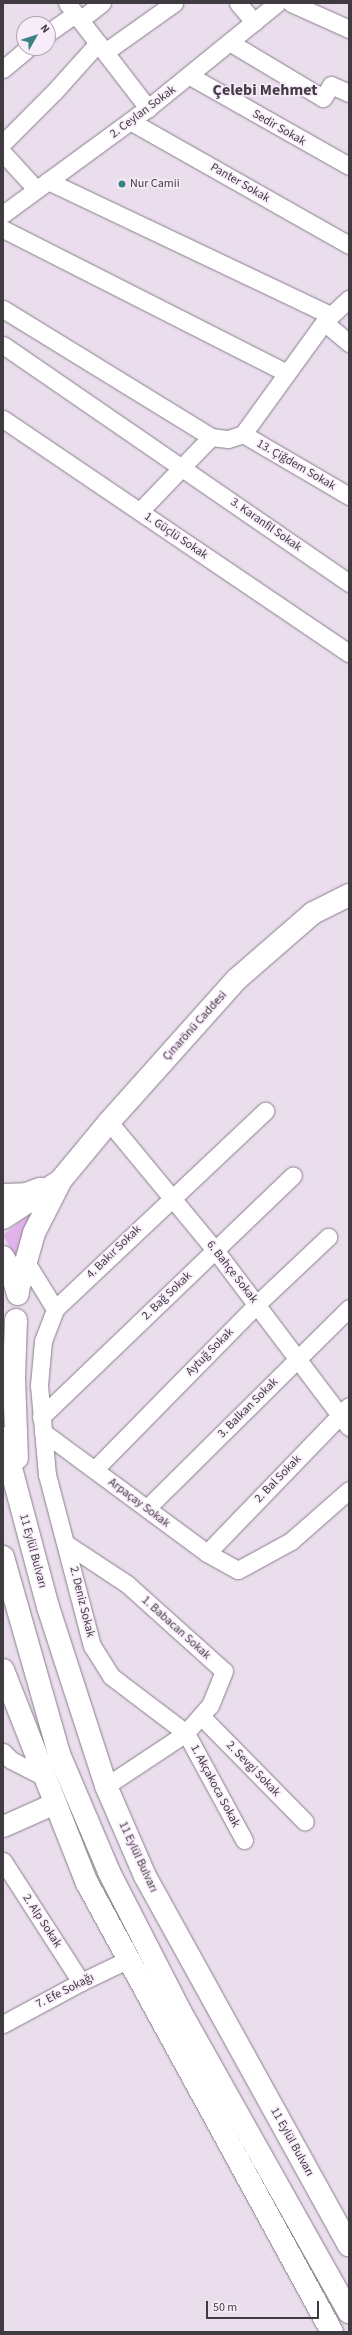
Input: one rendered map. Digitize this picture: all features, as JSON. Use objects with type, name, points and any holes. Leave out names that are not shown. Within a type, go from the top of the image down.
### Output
[{"type":"main road","name":"Çınarönü Caddesi","points":[[61,1180],[109,1122],[237,979],[313,913],[349,895]]},
{"type":"main road","points":[[3,1195],[26,1194],[61,1180]]},
{"type":"main road","points":[[3,1218],[61,1180]]},
{"type":"main road","points":[[18,1497],[14,1378],[18,1290],[34,1232],[61,1180]]},
{"type":"main road","points":[[3,1257],[12,1270],[18,1290]]},
{"type":"main road","points":[[3,1344],[16,1320]]},
{"type":"main road","name":"11 Eylül Bulvarı","points":[[3,1438],[48,1607],[106,1786],[145,1876],[349,2245]]},
{"type":"main road","points":[[3,1557],[59,1754],[109,1872],[181,2013],[349,2312]]},
{"type":"main road","points":[[3,1670],[87,1884],[127,1960],[332,2332]]},
{"type":"street","points":[[56,27],[74,12],[102,3]]},
{"type":"street","points":[[3,142],[102,48],[174,3]]},
{"type":"street","points":[[238,3],[254,22]]},
{"type":"street","name":"2. Ceylan Sokak","points":[[3,214],[130,122],[190,76],[277,3]]},
{"type":"street","points":[[291,3],[349,29]]},
{"type":"street","points":[[74,12],[148,108]]},
{"type":"street","points":[[231,43],[323,98],[331,84],[349,93]]},
{"type":"street","points":[[3,69],[18,56]]},
{"type":"street","name":"Sedir Sokak","points":[[190,76],[349,166]]},
{"type":"street","name":"Panter Sokak","points":[[130,122],[349,245]]},
{"type":"street","points":[[3,152],[42,185],[327,318],[349,343]]},
{"type":"street","points":[[3,229],[287,373]]},
{"type":"street","points":[[3,309],[211,437],[228,439],[243,434],[327,318],[349,298]]},
{"type":"street","name":"3. Karanfil Sokak","points":[[3,345],[349,583]]},
{"type":"street","name":"1. Güçlü Sokak","points":[[3,419],[349,653]]},
{"type":"street","name":"13. Çiğdem Sokak","points":[[243,434],[349,496]]},
{"type":"street","points":[[140,511],[211,437]]},
{"type":"street","name":"4. Bakır Sokak","points":[[42,1425],[39,1385],[43,1341],[55,1308],[265,1111]]},
{"type":"street","name":"6. Bahçe Sokak","points":[[109,1122],[215,1250],[298,1358],[346,1416]]},
{"type":"street","name":"2. Bağ Sokak","points":[[42,1425],[215,1250],[293,1175]]},
{"type":"street","name":"Aytuğ Sokak","points":[[94,1469],[257,1304],[328,1237]]},
{"type":"street","points":[[26,1262],[55,1308]]},
{"type":"street","name":"3. Balkan Sokak","points":[[147,1508],[349,1308]]},
{"type":"street","name":"2. Bal Sokak","points":[[207,1553],[346,1416]]},
{"type":"street","name":"Arpaçay Sokak","points":[[42,1425],[94,1469],[207,1553],[238,1570],[291,1541],[349,1490]]},
{"type":"street","name":"2. Deniz Sokak","points":[[42,1425],[47,1474],[68,1545],[92,1646],[111,1676],[186,1733]]},
{"type":"street","name":"1. Babacan Sokak","points":[[68,1545],[127,1584],[224,1671],[210,1705],[186,1733],[106,1786]]},
{"type":"street","name":"2. Sevgi Sokak","points":[[201,1716],[305,1822]]},
{"type":"street","name":"1. Akçakoca Sokak","points":[[186,1733],[244,1840]]},
{"type":"street","points":[[3,1752],[11,1760],[46,1778]]},
{"type":"street","points":[[3,1826],[55,1803]]},
{"type":"street","name":"2. Alp Sokak","points":[[3,1860],[81,1982]]},
{"type":"street","name":"7. Efe Sokağı","points":[[3,2024],[81,1982],[127,1960]]},
{"type":"shaded area","points":[[36,1209],[19,1264],[3,1235]]},
{"type":"place","name":"Nur Camii","points":[[122,184]]},
{"type":"district","name":"Çelebi Mehmet","points":[[265,90]]}]
